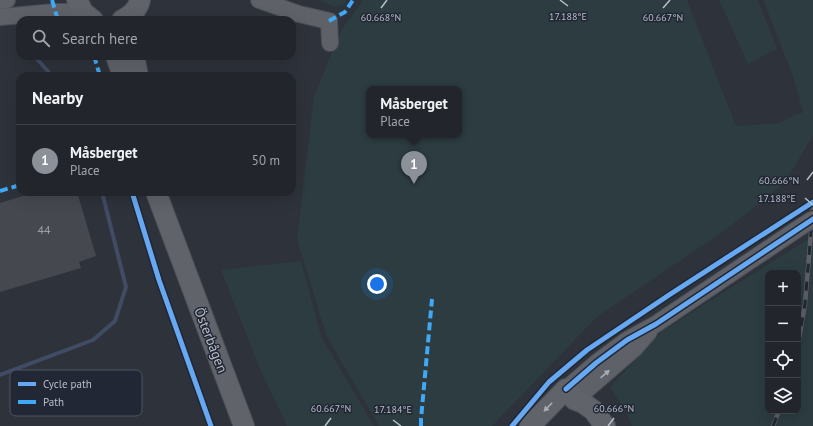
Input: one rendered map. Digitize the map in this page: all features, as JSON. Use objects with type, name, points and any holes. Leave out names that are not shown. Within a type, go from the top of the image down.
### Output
[{"type":"main road","points":[[117,60],[121,72]]},
{"type":"main road","points":[[135,60],[137,72]]},
{"type":"main road","name":"Österbågen","points":[[157,196],[180,259],[244,424]]},
{"type":"main road","name":"Österbågen","points":[[166,196],[180,259]]},
{"type":"main road","points":[[530,426],[571,394]]},
{"type":"main road","points":[[548,426],[571,394]]},
{"type":"main road","points":[[571,394],[580,416],[590,426]]},
{"type":"main road","points":[[571,394],[589,406],[598,415],[605,426]]},
{"type":"street","points":[[0,1],[7,0]]},
{"type":"street","points":[[259,0],[299,14],[329,21],[330,43]]},
{"type":"street","points":[[0,16],[55,12],[88,14]]},
{"type":"street","points":[[571,394],[634,349],[656,324],[813,219]]},
{"type":"shaded area","points":[[320,0],[347,0],[344,5],[333,7]]},
{"type":"shaded area","points":[[363,0],[687,0],[736,126],[778,123],[803,112],[793,76],[763,0],[813,0],[813,136],[784,183],[727,229],[598,316],[492,426],[379,426],[326,335],[297,239],[314,96],[342,29]]},
{"type":"shaded area","points":[[719,0],[758,0],[777,49],[748,64]]},
{"type":"shaded area","points":[[813,236],[813,426],[632,426],[624,408],[610,387],[662,331]]},
{"type":"shaded area","points":[[301,261],[321,336],[374,426],[287,426],[259,367],[221,270]]},
{"type":"building","points":[[23,196],[78,196],[96,256],[79,262],[81,268],[0,292],[0,203]]},
{"type":"waterway","points":[[38,60],[48,72]]},
{"type":"waterway","points":[[13,370],[93,340],[115,321],[126,287],[103,196]]},
{"type":"waterway","points":[[0,375],[10,371]]},
{"type":"railway","points":[[798,342],[805,304],[813,208]]},
{"type":"railway","points":[[773,426],[778,414]]},
{"type":"marked path","points":[[52,0],[57,16]]},
{"type":"marked path","points":[[329,21],[345,12],[353,0]]},
{"type":"marked path","points":[[95,60],[99,72]]},
{"type":"marked path","points":[[0,191],[16,186]]},
{"type":"marked path","points":[[421,426],[432,299]]},
{"type":"cycle path","points":[[133,196],[159,280],[211,426]]},
{"type":"cycle path","points":[[512,426],[549,382],[587,350],[813,202]]},
{"type":"cycle path","points":[[566,389],[596,363],[627,340],[656,324],[813,219]]},
{"type":"place","name":"Måsberget","points":[[414,184]]}]
